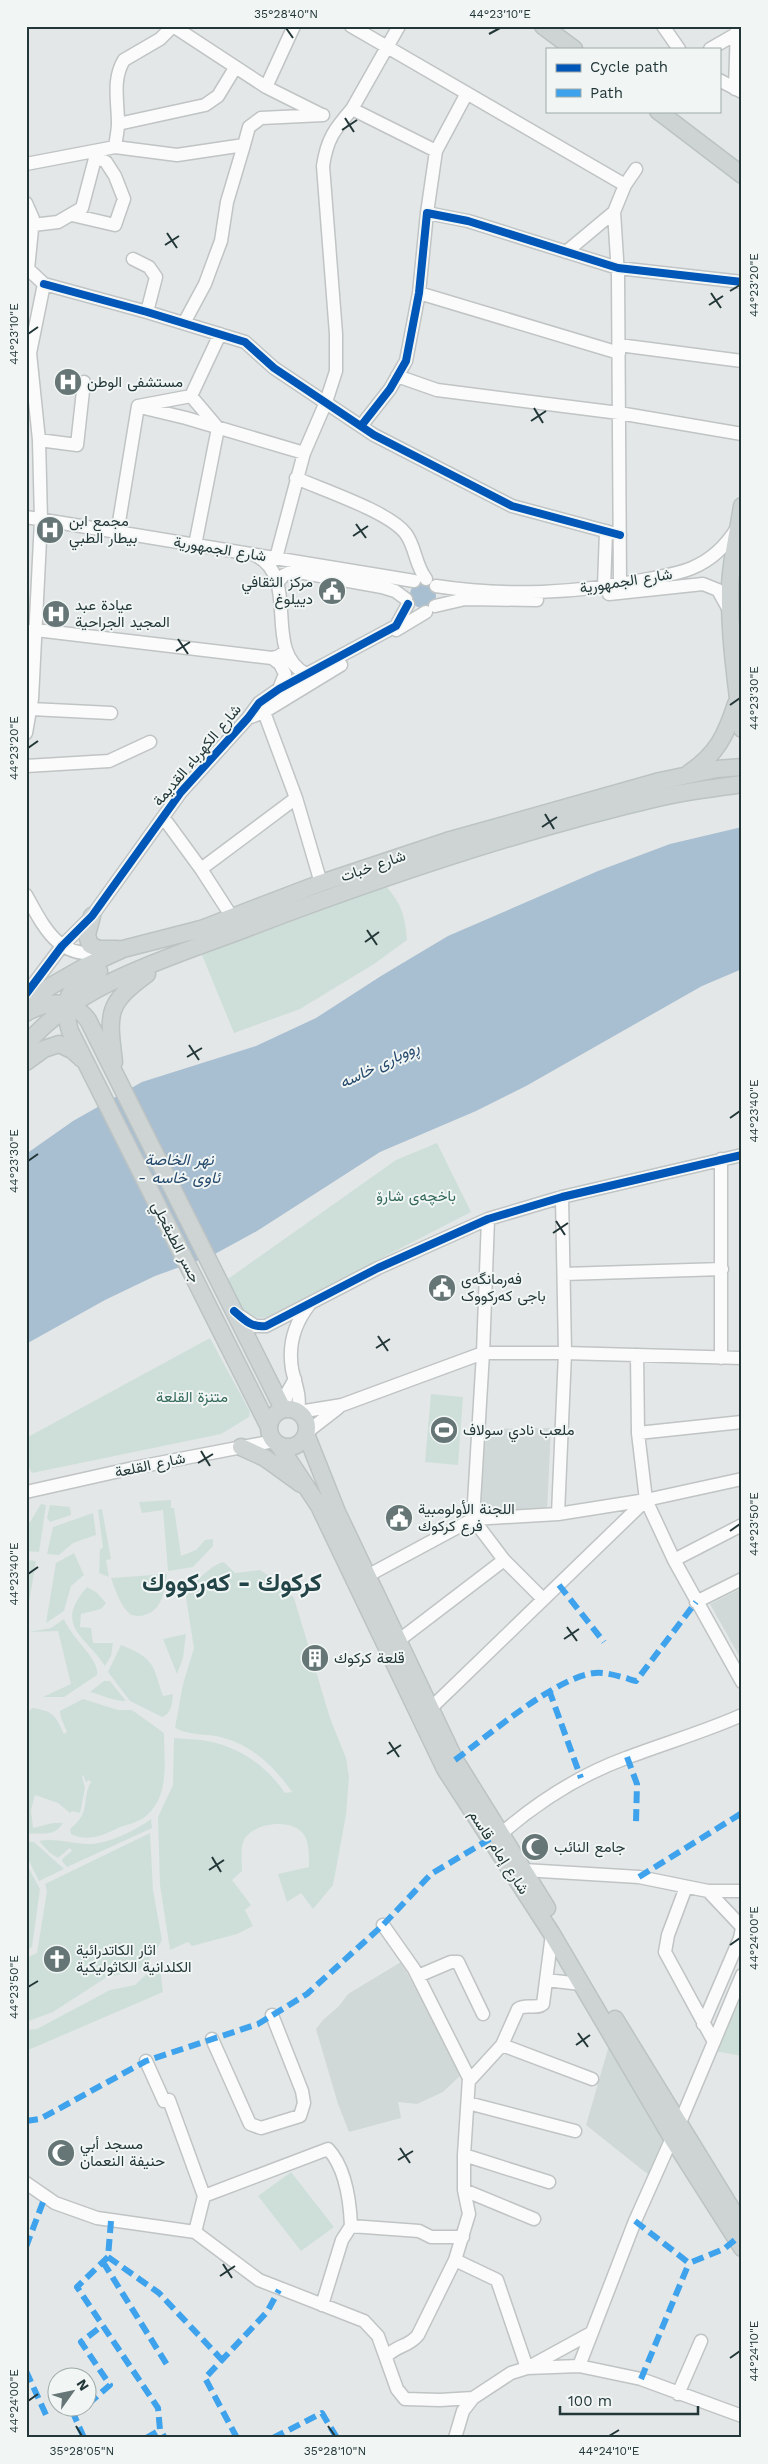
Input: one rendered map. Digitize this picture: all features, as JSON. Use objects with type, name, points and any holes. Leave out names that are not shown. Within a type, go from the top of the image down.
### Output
[{"type":"main road","points":[[543,26],[573,48]]},
{"type":"main road","points":[[663,113],[742,175]]},
{"type":"main road","points":[[742,506],[733,553],[731,614],[738,658],[737,694],[742,729]]},
{"type":"main road","points":[[685,776],[709,758],[719,746],[730,724],[737,694]]},
{"type":"main road","name":"شارع خبات","points":[[26,1013],[40,994],[51,986],[86,966],[123,949],[200,929],[321,883],[447,841],[685,776],[742,767]]},
{"type":"main road","name":"شارع خبات","points":[[65,1008],[97,989],[169,958],[337,893],[469,849],[663,797],[742,784]]},
{"type":"main road","points":[[92,916],[87,935],[90,944],[99,949],[123,949]]},
{"type":"main road","points":[[26,1046],[38,1031],[65,1008],[73,988],[93,974],[200,929]]},
{"type":"main road","points":[[116,1076],[110,1028],[113,1008],[124,992],[169,958]]},
{"type":"main road","points":[[26,1013],[45,1005],[65,1008]]},
{"type":"main road","name":"جسر الطبقجلي","points":[[65,1008],[88,1020],[234,1311],[291,1410]]},
{"type":"main road","name":"جسر الطبقجلي","points":[[65,1008],[70,1031],[85,1062],[274,1437]]},
{"type":"main road","points":[[26,1062],[44,1049],[59,1044],[72,1050],[85,1062]]},
{"type":"main road","points":[[291,1410],[306,1421],[306,1433],[294,1446],[274,1437],[272,1418],[291,1410]]},
{"type":"main road","name":"شارع إمام قاسم","points":[[306,1433],[327,1490],[455,1760],[524,1870],[742,2248]]},
{"type":"main road","name":"شارع إمام قاسم","points":[[274,1437],[309,1489],[445,1769],[552,1934],[581,1984],[675,2131],[742,2226]]},
{"type":"main road","points":[[241,1447],[264,1458],[309,1489]]},
{"type":"street","points":[[115,147],[118,124],[116,80],[120,65],[124,60],[160,39],[173,26],[266,87],[340,123]]},
{"type":"street","points":[[266,87],[294,26]]},
{"type":"street","points":[[351,26],[625,185]]},
{"type":"street","points":[[276,558],[296,478],[304,453],[326,402],[338,358],[323,166],[326,147],[333,131],[352,110],[399,26]]},
{"type":"street","points":[[663,26],[678,48]]},
{"type":"street","points":[[711,48],[736,30]]},
{"type":"street","points":[[736,30],[738,91]]},
{"type":"street","points":[[118,124],[206,105],[218,96],[235,68]]},
{"type":"street","points":[[720,81],[738,91]]},
{"type":"street","points":[[361,426],[406,361],[419,294],[427,213],[436,151],[467,93]]},
{"type":"street","points":[[352,110],[436,151]]},
{"type":"street","points":[[184,323],[205,284],[221,240],[227,202],[249,127],[261,118],[323,115]]},
{"type":"street","points":[[26,164],[96,154],[115,147],[177,155],[244,145]]},
{"type":"street","points":[[33,225],[52,224],[72,216],[80,210],[85,202],[96,154]]},
{"type":"street","points":[[72,216],[115,226],[124,199],[115,176],[106,162],[96,154]]},
{"type":"street","points":[[620,584],[618,268],[614,212],[625,185],[636,169]]},
{"type":"street","points":[[26,203],[33,219],[27,269],[44,284],[147,312],[245,342],[274,368],[374,435],[512,506],[620,535]]},
{"type":"street","points":[[566,252],[614,212]]},
{"type":"street","points":[[427,213],[468,221],[618,268],[742,282]]},
{"type":"street","points":[[133,259],[149,267],[156,277],[147,312]]},
{"type":"street","points":[[26,734],[30,709],[31,631],[41,520],[29,337],[44,284]]},
{"type":"street","points":[[419,294],[619,349],[742,361]]},
{"type":"street","points":[[190,396],[220,334]]},
{"type":"street","points":[[397,376],[437,390],[619,413],[742,434]]},
{"type":"street","points":[[34,433],[77,444],[84,382]]},
{"type":"street","points":[[138,406],[190,396]]},
{"type":"street","points":[[190,396],[218,428]]},
{"type":"street","points":[[138,406],[304,453]]},
{"type":"street","points":[[117,534],[138,406]]},
{"type":"street","points":[[196,545],[218,428]]},
{"type":"street","points":[[277,583],[284,575],[298,572],[388,589],[407,602],[416,611],[431,609],[439,596],[425,582],[418,569],[407,534],[394,521],[296,478]]},
{"type":"street","name":"شارع الجمهورية","points":[[26,517],[117,534],[196,545],[469,590],[520,591],[604,587],[692,568],[723,547],[739,526]]},
{"type":"street","points":[[604,587],[606,531]]},
{"type":"street","points":[[250,554],[268,564],[277,583],[286,651],[296,667],[306,674]]},
{"type":"street","points":[[407,602],[407,589],[425,582]]},
{"type":"street","name":"شارع الجمهورية","points":[[431,609],[465,599],[562,598],[703,584],[714,586],[722,594],[731,614]]},
{"type":"street","name":"شارع الكهرباء القديمة","points":[[26,994],[62,946],[92,916],[200,769],[248,718],[259,703],[279,689],[396,626],[407,602]]},
{"type":"street","name":"شارع الكهرباء القديمة","points":[[248,718],[264,712],[431,609]]},
{"type":"street","points":[[31,631],[272,658],[286,651]]},
{"type":"street","points":[[272,658],[280,664],[285,674],[279,689]]},
{"type":"street","points":[[30,709],[111,713]]},
{"type":"street","points":[[264,712],[296,798],[321,883]]},
{"type":"street","points":[[26,766],[109,761],[150,742]]},
{"type":"street","points":[[202,869],[296,798]]},
{"type":"street","points":[[163,817],[202,869],[232,917]]},
{"type":"street","points":[[26,895],[46,932],[62,946],[77,952],[93,954],[123,949]]},
{"type":"street","points":[[234,1311],[249,1324],[260,1327],[271,1324],[378,1268],[488,1219],[562,1197],[721,1158],[742,1155]]},
{"type":"street","points":[[721,1158],[721,1358]]},
{"type":"street","points":[[558,1514],[566,1353],[562,1197]]},
{"type":"street","points":[[488,1219],[484,1353],[473,1519],[504,1560],[543,1599]]},
{"type":"street","points":[[564,1274],[722,1269]]},
{"type":"street","points":[[291,1410],[299,1395],[294,1379],[291,1356],[292,1339],[298,1322],[311,1303]]},
{"type":"street","points":[[291,1410],[342,1405],[484,1353],[566,1353],[742,1358]]},
{"type":"street","points":[[637,1355],[638,1432],[646,1500],[696,1602],[742,1682]]},
{"type":"street","points":[[306,1433],[342,1405]]},
{"type":"street","points":[[638,1432],[742,1422]]},
{"type":"street","name":"شارع القلعة","points":[[26,1492],[241,1447],[274,1437]]},
{"type":"street","points":[[367,1576],[473,1519],[558,1514],[646,1500],[742,1479]]},
{"type":"street","points":[[430,1709],[646,1500]]},
{"type":"street","points":[[674,1560],[742,1525]]},
{"type":"street","points":[[398,1641],[504,1560]]},
{"type":"street","points":[[696,1602],[742,1579]]},
{"type":"street","points":[[502,1834],[527,1811],[581,1778],[627,1757],[690,1737],[742,1715]]},
{"type":"street","points":[[524,1870],[639,1877],[708,1891],[742,1891]]},
{"type":"street","points":[[686,1887],[668,1934],[665,1952],[714,2042]]},
{"type":"street","points":[[703,2024],[740,1938],[742,1928],[708,1891]]},
{"type":"street","points":[[383,1925],[418,1976],[467,2071],[469,2081],[464,2155],[464,2190],[469,2214],[463,2237],[455,2260],[416,2338],[392,2350],[386,2357]]},
{"type":"street","points":[[469,2081],[502,2045],[518,2009],[523,2006],[540,2007],[543,2004],[552,1934]]},
{"type":"street","points":[[418,1976],[451,1962],[458,1962],[483,2014]]},
{"type":"street","points":[[579,2366],[635,2221],[742,1975]]},
{"type":"street","points":[[546,1980],[581,1984]]},
{"type":"street","points":[[212,2039],[250,2124],[261,2128],[300,2116],[304,2103],[302,2091],[272,2016]]},
{"type":"street","points":[[502,2045],[592,2079]]},
{"type":"street","points":[[146,2061],[164,2101],[169,2100],[204,2196],[196,2232]]},
{"type":"street","points":[[468,2104],[574,2131]]},
{"type":"street","points":[[204,2196],[328,2149],[338,2159],[350,2211],[351,2226],[342,2240],[322,2305]]},
{"type":"street","points":[[464,2155],[549,2182]]},
{"type":"street","points":[[26,2183],[55,2203],[87,2216],[121,2223],[196,2232],[259,2280],[354,2316],[368,2324],[378,2336],[397,2390],[406,2400],[473,2398]]},
{"type":"street","points":[[464,2190],[534,2219]]},
{"type":"street","points":[[351,2226],[419,2231],[431,2236],[463,2237]]},
{"type":"street","points":[[455,2260],[497,2280],[527,2368]]},
{"type":"street","points":[[455,2438],[463,2411],[473,2398],[511,2374],[527,2368],[592,2333]]},
{"type":"street","points":[[678,2394],[701,2341]]},
{"type":"street","points":[[527,2368],[579,2366],[641,2379],[742,2416]]},
{"type":"shaded area","points":[[551,1428],[547,1512],[487,1515],[477,1504],[483,1429]]},
{"type":"shaded area","points":[[742,1588],[742,1661],[710,1604]]},
{"type":"shaded area","points":[[401,1962],[462,2074],[443,2092],[417,2104],[398,2102],[401,2118],[349,2132],[338,2104],[316,2029],[348,1994]]},
{"type":"shaded area","points":[[610,2042],[664,2133],[664,2146],[650,2176],[586,2125]]},
{"type":"green space","points":[[386,886],[402,911],[407,940],[374,964],[300,1009],[234,1033],[202,955]]},
{"type":"green space","name":"باخچەی شارۆ","points":[[437,1143],[471,1212],[267,1317],[250,1316],[244,1313],[236,1303],[225,1281],[396,1160]]},
{"type":"green space","name":"متنزة القلعة","points":[[210,1338],[250,1412],[249,1417],[221,1434],[32,1473],[26,1463],[26,1438]]},
{"type":"green space","name":"ملعب نادي سولاف","points":[[431,1394],[463,1397],[458,1465],[425,1462]]},
{"type":"green space","points":[[171,1500],[171,1508],[174,1508],[181,1556],[196,1550],[205,1540],[213,1539],[213,1546],[193,1567],[168,1571],[163,1510],[142,1513],[139,1502]]},
{"type":"green space","points":[[41,1504],[46,1505],[39,1552],[26,1551],[26,1522],[30,1522]]},
{"type":"green space","points":[[50,1505],[70,1507],[71,1515],[50,1522],[47,1518]]},
{"type":"green space","points":[[102,1509],[111,1559],[106,1560],[109,1577],[99,1573],[100,1550],[103,1547],[98,1510]]},
{"type":"green space","points":[[93,1513],[96,1535],[73,1543],[59,1555],[47,1554],[53,1527]]},
{"type":"green space","points":[[74,1553],[84,1575],[71,1586],[64,1611],[46,1623],[56,1563]]},
{"type":"green space","points":[[26,1560],[36,1561],[26,1620]]},
{"type":"green space","points":[[224,1562],[235,1573],[260,1570],[294,1598],[330,1718],[346,1758],[349,1777],[346,1815],[333,1885],[313,1909],[301,1893],[287,1902],[278,1874],[309,1867],[308,1847],[305,1836],[300,1830],[292,1826],[274,1824],[264,1826],[256,1829],[244,1840],[242,1871],[232,1880],[251,1905],[245,1910],[253,1926],[237,1934],[192,1946],[188,1942],[170,1950],[160,1885],[158,1817],[173,1785],[174,1738],[201,1740],[238,1751],[268,1773],[285,1793],[292,1792],[269,1764],[240,1744],[216,1736],[190,1733],[175,1728],[183,1684],[194,1648],[185,1591],[214,1566]]},
{"type":"green space","points":[[167,1574],[161,1601],[153,1611],[140,1616],[131,1615],[126,1610],[118,1597],[111,1578]]},
{"type":"green space","points":[[87,1587],[96,1592],[106,1603],[101,1609],[81,1614],[80,1627],[91,1628],[93,1643],[113,1643],[111,1656],[105,1666],[76,1630],[72,1621],[77,1600]]},
{"type":"green space","points":[[64,1619],[90,1655],[97,1669],[97,1675],[64,1697],[43,1697],[71,1684],[58,1631],[29,1632],[51,1628]]},
{"type":"green space","points":[[186,1634],[183,1658],[177,1674],[163,1639]]},
{"type":"green space","points":[[121,1645],[140,1654],[151,1663],[163,1696],[173,1694],[171,1708],[162,1717],[130,1701],[108,1672]]},
{"type":"green space","points":[[104,1681],[110,1681],[126,1701],[90,1692]]},
{"type":"green space","points":[[83,1699],[118,1710],[132,1710],[164,1733],[165,1766],[159,1798],[154,1807],[140,1820],[100,1836],[82,1838],[71,1834],[70,1829],[77,1823],[84,1811],[88,1788],[91,1782],[89,1780],[86,1782],[83,1775],[85,1788],[80,1813],[72,1811],[70,1813],[58,1803],[35,1795],[31,1810],[33,1828],[53,1823],[63,1823],[56,1831],[51,1833],[26,1834],[26,1714],[32,1708],[53,1715],[64,1734],[67,1732],[60,1711]]},
{"type":"green space","points":[[151,1819],[152,1828],[67,1867],[62,1861],[72,1851],[70,1848],[58,1858],[50,1853],[39,1841],[57,1840],[94,1844],[111,1840]]},
{"type":"green space","points":[[150,1833],[153,1890],[162,1940],[154,1954],[138,1971],[107,1977],[53,2012],[26,2022],[26,1958],[37,1953],[47,1891],[45,1884]]},
{"type":"green space","points":[[26,1841],[34,1842],[64,1869],[39,1881],[26,1855]]},
{"type":"green space","points":[[26,1863],[40,1889],[32,1947],[28,1949]]},
{"type":"green space","points":[[163,1959],[164,1966],[160,1968],[163,1992],[26,2051],[26,2030],[37,2029],[110,1990],[135,1985]]},
{"type":"green space","points":[[742,1991],[742,2056],[715,2051]]},
{"type":"green space","points":[[291,2172],[334,2227],[301,2251],[258,2196]]},
{"type":"water","points":[[423,582],[432,586],[436,595],[432,604],[423,608],[414,604],[410,595],[414,586]]},
{"type":"water","name":"نهر الخاصة - ئاوی خاسە","points":[[742,827],[742,969],[702,986],[526,1086],[476,1111],[380,1152],[257,1231],[213,1255],[155,1276],[105,1300],[26,1344],[26,1154],[73,1121],[142,1082],[256,1046],[316,1018],[448,936],[598,871],[670,844]]},
{"type":"marked path","points":[[559,1585],[604,1642]]},
{"type":"marked path","points":[[455,1760],[526,1706],[568,1682],[586,1675],[602,1673],[636,1681],[696,1602]]},
{"type":"marked path","points":[[549,1690],[581,1778]]},
{"type":"marked path","points":[[627,1757],[637,1784],[636,1822]]},
{"type":"marked path","points":[[639,1877],[742,1813]]},
{"type":"marked path","points":[[26,2121],[40,2119],[146,2061],[258,2024],[307,1994],[383,1925],[431,1874],[490,1839]]},
{"type":"marked path","points":[[26,2247],[43,2202]]},
{"type":"marked path","points":[[111,2221],[108,2257],[77,2287],[158,2408],[160,2430],[165,2438]]},
{"type":"marked path","points":[[635,2221],[689,2263],[724,2249],[736,2239]]},
{"type":"marked path","points":[[108,2257],[159,2293],[223,2361]]},
{"type":"marked path","points":[[103,2262],[169,2368]]},
{"type":"marked path","points":[[641,2379],[689,2263]]},
{"type":"marked path","points":[[237,2438],[205,2378],[267,2312],[279,2290]]},
{"type":"marked path","points":[[97,2366],[81,2342],[102,2326]]},
{"type":"marked path","points":[[98,2367],[110,2385],[98,2395]]},
{"type":"marked path","points":[[26,2371],[47,2417]]},
{"type":"marked path","points":[[273,2438],[322,2413],[337,2438]]},
{"type":"marked path","points":[[74,2416],[84,2438]]},
{"type":"marked path","points":[[146,2438],[160,2430]]},
{"type":"cycle path","points":[[361,426],[390,389],[406,361],[419,293],[427,213],[468,221],[618,268],[742,282]]},
{"type":"cycle path","points":[[44,284],[147,312],[245,342],[274,368],[374,435],[512,506],[620,535]]},
{"type":"cycle path","points":[[26,994],[62,946],[92,916],[181,792],[248,718],[259,703],[279,689],[396,626],[408,604]]},
{"type":"cycle path","points":[[234,1311],[252,1325],[266,1326],[378,1268],[488,1219],[562,1197],[742,1155]]},
{"type":"place","name":"مستشفى الوطن","points":[[68,382]]},
{"type":"place","name":"مجمع ابن بيطار الطبي","points":[[50,530]]},
{"type":"place","name":"مركز الثقافي دييلوغ","points":[[332,591]]},
{"type":"place","name":"عيادة عبد المجيد الجراحية","points":[[56,614]]},
{"type":"place","name":"فەرمانگەی باجی کەرکووک","points":[[442,1288]]},
{"type":"place","name":"ملعب نادي سولاف","points":[[444,1430]]},
{"type":"place","name":"اللجنة الأولومبية فرع كركوك","points":[[399,1518]]},
{"type":"place","name":"قلعة كركوك","points":[[315,1658]]},
{"type":"place","name":"جامع النائب","points":[[535,1847]]},
{"type":"place","name":"اثار الكاتدرائية الكلدانية الكاثوليكية","points":[[57,1959]]},
{"type":"place","name":"مسجد أبي حنيفة النعمان","points":[[61,2153]]},
{"type":"district","name":"كركوك - کەرکووك","points":[[232,1582]]},
{"type":"water label","name":"ڕووباری خاسە","points":[[379,1064]]}]
